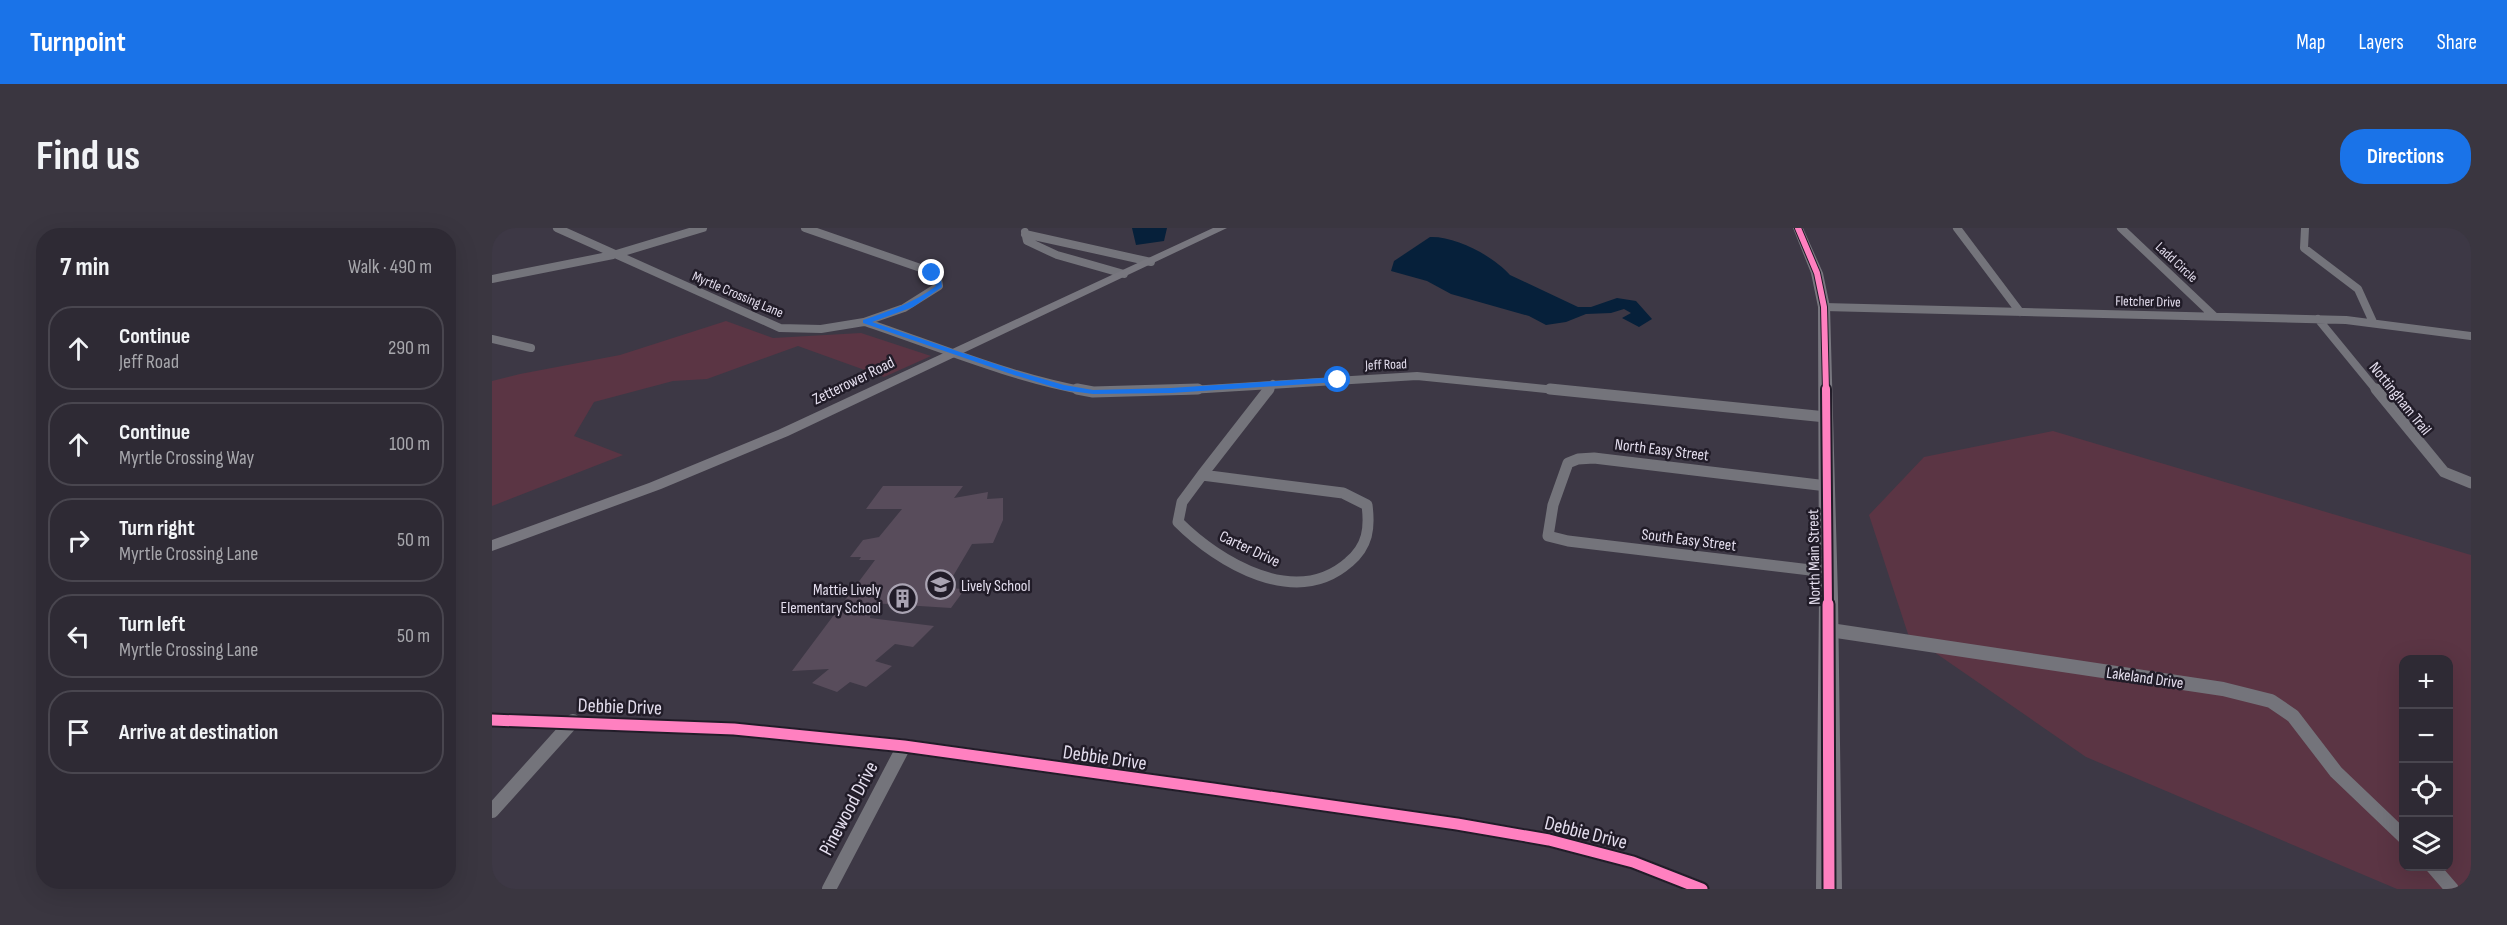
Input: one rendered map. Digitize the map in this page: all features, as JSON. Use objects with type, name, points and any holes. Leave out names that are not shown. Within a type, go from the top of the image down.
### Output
[{"type":"street","name":"Myrtle Crossing Lane","points":[[557,228],[780,328],[801,330],[830,328],[865,322],[911,305],[926,297],[939,286],[938,279],[932,273],[805,228]]},
{"type":"street","points":[[492,279],[613,255],[704,228]]},
{"type":"street","name":"Zetterower Road","points":[[492,546],[727,458],[1222,228]]},
{"type":"street","name":"North Main Street","points":[[1798,228],[1817,273],[1824,307],[1827,572],[1830,630],[1829,889]]},
{"type":"street","points":[[1957,228],[2020,312]]},
{"type":"street","name":"Ladd Circle","points":[[2121,228],[2214,316]]},
{"type":"street","points":[[2305,228],[2304,248],[2358,289],[2373,322]]},
{"type":"street","points":[[1124,274],[1046,252],[1026,240],[1025,231],[1151,262]]},
{"type":"street","name":"Fletcher Drive","points":[[1824,307],[2318,319],[2373,322],[2471,336]]},
{"type":"street","name":"Nottingham Trail","points":[[2318,319],[2444,472],[2471,483]]},
{"type":"street","name":"Jeff Road","points":[[865,322],[951,353],[1063,387],[1093,392],[1161,391],[1392,377],[1452,378],[1826,417]]},
{"type":"street","points":[[492,339],[531,348]]},
{"type":"street","name":"Carter Drive","points":[[1203,475],[1274,486],[1343,493],[1367,505],[1370,531],[1365,546],[1345,566],[1330,574],[1312,580],[1293,582],[1274,579],[1258,573],[1206,545],[1178,522],[1177,512],[1182,502],[1273,384]]},
{"type":"street","name":"North Easy Street","points":[[1548,536],[1553,505],[1568,463],[1578,459],[1594,458],[1827,486]]},
{"type":"street","name":"South Easy Street","points":[[1548,536],[1569,541],[1827,572]]},
{"type":"street","name":"Lakeland Drive","points":[[1830,630],[2223,688],[2271,701],[2293,716],[2336,772],[2399,833]]},
{"type":"street","name":"Debbie Drive","points":[[492,720],[734,729],[904,746],[1457,824],[1549,840],[1633,862],[1702,889]]},
{"type":"street","points":[[492,811],[573,722]]},
{"type":"street","name":"Pinewood Drive","points":[[829,889],[904,746]]},
{"type":"street","points":[[2436,871],[2452,889]]},
{"type":"shaded area","points":[[726,321],[773,338],[861,333],[931,356],[884,377],[798,346],[707,379],[673,381],[594,402],[574,436],[623,455],[492,506],[492,381],[620,355]]},
{"type":"shaded area","points":[[2053,431],[2471,555],[2471,889],[2397,889],[2086,757],[1908,634],[1869,515],[1924,457]]},
{"type":"water","points":[[1132,228],[1167,228],[1164,241],[1136,245]]},
{"type":"water","points":[[1430,237],[1451,240],[1473,248],[1494,261],[1510,275],[1578,307],[1591,307],[1617,298],[1636,301],[1652,319],[1639,327],[1622,318],[1631,313],[1624,309],[1611,313],[1586,314],[1566,322],[1546,325],[1529,316],[1451,294],[1427,281],[1391,271],[1394,261]]},
{"type":"building","name":"Mattie Lively Elementary School","points":[[883,486],[963,486],[954,498],[988,492],[987,499],[1003,498],[1003,520],[993,543],[972,544],[946,588],[965,589],[951,608],[872,603],[870,618],[934,626],[913,647],[895,644],[875,661],[892,666],[866,687],[850,682],[837,692],[812,683],[829,669],[792,671],[875,560],[859,560],[861,557],[850,557],[863,540],[879,537],[902,509],[866,509]]},
{"type":"cycle path","points":[[1798,228],[1817,273],[1824,307],[1829,889]]},
{"type":"cycle path","points":[[492,720],[734,729],[904,746],[1213,789],[1457,824],[1549,840],[1633,862],[1702,889]]},
{"type":"place","name":"Lively School","points":[[940,585]]},
{"type":"place","name":"Mattie Lively Elementary School","points":[[902,598]]},
{"type":"route","points":[[932,273],[938,279],[939,286],[926,297],[865,322],[951,353],[1016,373],[1063,387],[1093,392],[1171,391],[1338,380]]}]
